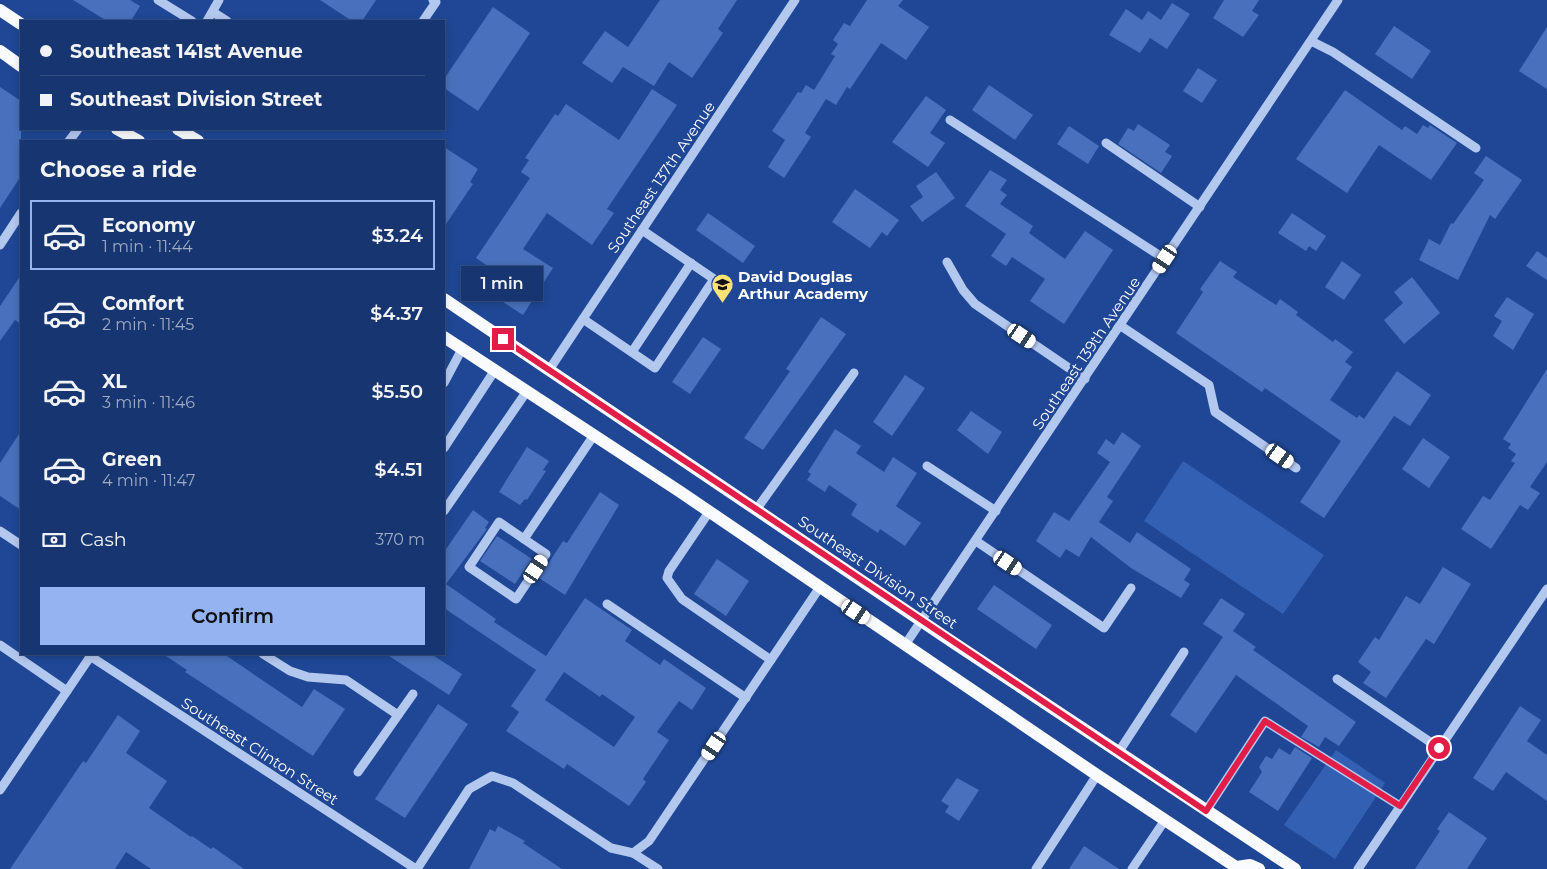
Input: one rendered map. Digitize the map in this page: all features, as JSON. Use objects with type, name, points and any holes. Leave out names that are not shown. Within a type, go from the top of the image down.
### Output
[{"type":"main road","points":[[0,10],[20,23]]},
{"type":"main road","points":[[0,51],[20,65]]},
{"type":"main road","points":[[119,130],[137,140]]},
{"type":"main road","points":[[180,130],[196,140]]},
{"type":"main road","name":"Southeast Division Street","points":[[445,300],[1118,753],[1295,869]]},
{"type":"main road","points":[[445,338],[709,512],[1237,868],[1250,865],[1259,869]]},
{"type":"street","points":[[158,0],[190,20]]},
{"type":"street","points":[[208,20],[220,0]]},
{"type":"street","points":[[424,20],[436,2],[433,0]]},
{"type":"street","name":"Southeast 137th Avenue","points":[[549,370],[795,0]]},
{"type":"street","name":"Southeast 139th Avenue","points":[[905,645],[1121,326],[1338,0]]},
{"type":"street","points":[[213,12],[225,20]]},
{"type":"street","points":[[1311,41],[1333,52],[1476,148]]},
{"type":"street","points":[[950,120],[1165,259]]},
{"type":"street","points":[[1106,143],[1200,207]]},
{"type":"street","points":[[0,244],[20,214]]},
{"type":"street","points":[[583,319],[655,368],[693,311],[714,279],[642,230]]},
{"type":"street","points":[[947,262],[963,290],[975,304],[1085,378]]},
{"type":"street","points":[[632,352],[691,263]]},
{"type":"street","points":[[1121,326],[1209,385],[1215,412],[1296,468]]},
{"type":"street","points":[[445,381],[462,349]]},
{"type":"street","points":[[445,446],[494,370]]},
{"type":"street","points":[[756,510],[854,373]]},
{"type":"street","points":[[445,510],[527,391]]},
{"type":"street","points":[[524,539],[594,435]]},
{"type":"street","points":[[927,466],[996,511]]},
{"type":"street","points":[[709,512],[669,571],[667,578],[682,600],[771,660]]},
{"type":"street","points":[[498,522],[524,539],[546,554],[516,599],[469,567],[498,522]]},
{"type":"street","points":[[0,531],[20,544]]},
{"type":"street","points":[[976,541],[1104,628],[1131,588]]},
{"type":"street","points":[[633,853],[649,841],[820,587]]},
{"type":"street","points":[[1358,869],[1547,589]]},
{"type":"street","points":[[607,604],[746,698]]},
{"type":"street","points":[[0,645],[67,691]]},
{"type":"street","points":[[1118,753],[1184,652]]},
{"type":"street","points":[[0,790],[91,655]]},
{"type":"street","name":"Southeast Clinton Street","points":[[91,655],[417,869]]},
{"type":"street","points":[[265,655],[290,671],[308,677],[346,680],[398,715]]},
{"type":"street","points":[[1337,679],[1439,748]]},
{"type":"street","points":[[358,772],[413,694]]},
{"type":"street","points":[[1206,811],[1265,721],[1400,806]]},
{"type":"street","points":[[1036,869],[1097,775]]},
{"type":"street","points":[[417,869],[469,789],[492,776],[513,783],[611,848],[633,853],[658,869]]},
{"type":"street","points":[[1132,869],[1165,820]]},
{"type":"shaded area","points":[[1183,461],[1324,555],[1283,614],[1144,521]]},
{"type":"shaded area","points":[[1336,750],[1385,783],[1335,859],[1284,825]]},
{"type":"building","points":[[73,0],[130,0],[140,6],[132,20],[105,20]]},
{"type":"building","points":[[320,0],[376,0],[363,20],[350,20]]},
{"type":"building","points":[[660,0],[737,0],[718,29],[723,33],[692,78],[669,62],[654,86],[623,67],[612,83],[582,63],[605,31],[628,47]]},
{"type":"building","points":[[867,0],[903,0],[898,6],[929,27],[906,60],[881,43],[850,89],[847,87],[836,105],[826,99],[805,133],[811,137],[784,178],[768,167],[785,140],[772,131],[798,92],[801,93],[806,85],[814,90],[835,56],[831,54],[838,44],[833,40],[844,23],[850,26]]},
{"type":"building","points":[[1224,0],[1259,0],[1252,11],[1259,15],[1243,37],[1213,18]]},
{"type":"building","points":[[1172,3],[1190,14],[1167,49],[1150,38],[1140,53],[1109,35],[1126,9],[1142,20],[1148,11],[1161,20]]},
{"type":"building","points":[[493,7],[530,33],[478,111],[445,89],[445,78]]},
{"type":"building","points":[[1394,26],[1431,51],[1412,79],[1375,54]]},
{"type":"building","points":[[1547,27],[1547,89],[1519,71]]},
{"type":"building","points":[[1198,68],[1217,80],[1202,103],[1183,91]]},
{"type":"building","points":[[989,85],[1033,115],[1015,140],[972,110]]},
{"type":"building","points":[[0,87],[20,100],[21,140],[20,178],[0,208]]},
{"type":"building","points":[[652,89],[677,105],[607,209],[614,213],[592,245],[547,213],[523,249],[553,268],[523,315],[503,302],[514,284],[476,258],[530,178],[521,172],[529,160],[525,158],[555,114],[558,116],[566,104],[619,140]]},
{"type":"building","points":[[1345,90],[1402,130],[1405,126],[1417,134],[1423,125],[1428,128],[1430,125],[1457,143],[1431,180],[1379,145],[1347,193],[1296,159]]},
{"type":"building","points":[[926,96],[946,110],[930,133],[945,143],[928,167],[892,142]]},
{"type":"building","points":[[1138,124],[1170,145],[1165,152],[1172,156],[1161,173],[1118,144],[1128,128],[1134,131]]},
{"type":"building","points":[[1069,126],[1099,146],[1088,164],[1057,144]]},
{"type":"building","points":[[445,148],[478,169],[470,182],[473,184],[445,226]]},
{"type":"building","points":[[1486,156],[1522,180],[1495,219],[1490,215],[1458,280],[1419,260],[1429,239],[1440,245],[1451,223],[1453,224],[1484,180],[1474,173]]},
{"type":"building","points":[[990,170],[1007,180],[1000,190],[1007,195],[1000,204],[1033,226],[1029,233],[1065,259],[1085,231],[1113,250],[1064,324],[1030,301],[1045,279],[1012,257],[1006,266],[991,256],[1006,234],[965,206]]},
{"type":"building","points":[[936,172],[955,198],[922,222],[910,206],[923,197],[916,186]]},
{"type":"building","points":[[855,189],[899,220],[887,236],[882,232],[870,248],[832,222]]},
{"type":"building","points":[[708,213],[755,246],[743,263],[696,230]]},
{"type":"building","points":[[1292,213],[1326,236],[1316,251],[1309,246],[1306,251],[1278,233]]},
{"type":"building","points":[[1537,251],[1547,258],[1547,280],[1526,266]]},
{"type":"building","points":[[1220,261],[1237,272],[1233,277],[1276,305],[1280,299],[1298,312],[1296,315],[1333,342],[1335,339],[1353,352],[1345,362],[1352,367],[1330,400],[1357,418],[1359,415],[1364,419],[1397,371],[1431,395],[1410,426],[1394,416],[1324,518],[1300,502],[1341,441],[1265,388],[1262,392],[1176,333],[1203,292],[1200,289]]},
{"type":"building","points":[[1342,261],[1361,275],[1344,300],[1325,287]]},
{"type":"building","points":[[20,276],[20,323],[15,320],[0,341],[0,306]]},
{"type":"building","points":[[1412,277],[1440,313],[1404,344],[1384,320],[1403,303],[1394,292]]},
{"type":"building","points":[[1507,297],[1534,314],[1513,350],[1493,336],[1502,321],[1494,316]]},
{"type":"building","points":[[821,317],[846,334],[763,450],[744,438],[790,371],[786,369]]},
{"type":"building","points":[[703,337],[721,349],[690,394],[672,382]]},
{"type":"building","points":[[1547,369],[1547,462],[1530,487],[1540,493],[1528,510],[1520,505],[1491,549],[1461,529],[1483,496],[1490,500],[1515,463],[1511,461],[1516,454],[1508,448],[1511,444],[1503,439]]},
{"type":"building","points":[[905,375],[925,388],[892,436],[873,422]]},
{"type":"building","points":[[971,411],[1002,432],[988,454],[957,430]]},
{"type":"building","points":[[835,429],[861,446],[856,453],[884,472],[893,457],[917,473],[896,506],[921,523],[905,546],[880,529],[878,533],[851,515],[857,504],[829,485],[825,492],[807,480],[811,474],[808,472]]},
{"type":"building","points":[[1122,432],[1141,446],[1107,497],[1113,501],[1099,522],[1130,543],[1137,532],[1191,569],[1184,580],[1190,584],[1181,598],[1131,568],[1091,537],[1079,557],[1066,549],[1060,558],[1036,541],[1054,512],[1069,521],[1110,462],[1097,453],[1106,439],[1114,445]]},
{"type":"building","points":[[20,433],[20,509],[0,496],[0,463]]},
{"type":"building","points":[[1423,438],[1450,457],[1429,488],[1402,469]]},
{"type":"building","points":[[527,447],[549,461],[543,470],[546,471],[527,500],[525,499],[520,505],[499,492]]},
{"type":"building","points":[[600,492],[619,505],[565,595],[539,578],[563,541],[567,543]]},
{"type":"building","points":[[473,510],[489,522],[485,528],[487,529],[446,584],[496,619],[494,622],[546,656],[585,598],[632,630],[625,641],[660,665],[664,659],[706,688],[692,710],[679,701],[657,732],[669,740],[643,779],[646,782],[629,806],[567,764],[564,769],[506,731],[519,712],[511,706],[536,670],[445,609],[445,551]],"holes":[[[564,672],[600,697],[602,694],[635,717],[614,747],[545,700]]]},
{"type":"building","points":[[497,536],[532,559],[515,584],[480,561]]},
{"type":"building","points":[[717,559],[749,581],[726,616],[694,594]]},
{"type":"building","points":[[1443,567],[1471,584],[1434,644],[1426,639],[1386,698],[1363,683],[1371,672],[1358,662],[1375,637],[1379,640],[1406,596],[1420,604]]},
{"type":"building","points":[[994,585],[1052,625],[1036,649],[977,609]]},
{"type":"building","points":[[1221,598],[1245,614],[1233,631],[1256,647],[1253,650],[1356,722],[1339,746],[1325,737],[1319,747],[1301,737],[1308,726],[1236,675],[1196,733],[1170,715],[1223,637],[1203,624]]},
{"type":"building","points":[[164,655],[225,655],[302,707],[314,689],[345,709],[313,756],[185,672],[187,670]]},
{"type":"building","points":[[388,655],[433,655],[462,674],[449,695]]},
{"type":"building","points":[[438,704],[468,724],[405,818],[375,799]]},
{"type":"building","points":[[1520,706],[1541,720],[1527,741],[1547,755],[1547,801],[1506,772],[1493,791],[1473,778]]},
{"type":"building","points":[[118,715],[140,731],[126,753],[167,781],[149,808],[191,837],[211,849],[213,847],[244,869],[151,869],[126,852],[115,869],[10,869],[83,761],[86,763]]},
{"type":"building","points":[[1295,747],[1312,758],[1278,811],[1249,792],[1262,772],[1259,767],[1266,756],[1272,759],[1279,748],[1290,755]]},
{"type":"building","points":[[957,778],[979,790],[959,821],[945,812],[949,806],[941,801]]},
{"type":"building","points":[[1449,812],[1487,838],[1467,869],[1415,869],[1440,831],[1437,829]]},
{"type":"building","points":[[498,826],[525,841],[523,843],[562,869],[469,869],[490,829],[495,832]]},
{"type":"building","points":[[1084,846],[1119,869],[1069,869]]},
{"type":"place","name":"David Douglas Arthur Academy","points":[[722,304]]},
{"type":"route","points":[[503,339],[1206,811],[1265,721],[1400,806],[1439,748]]}]
